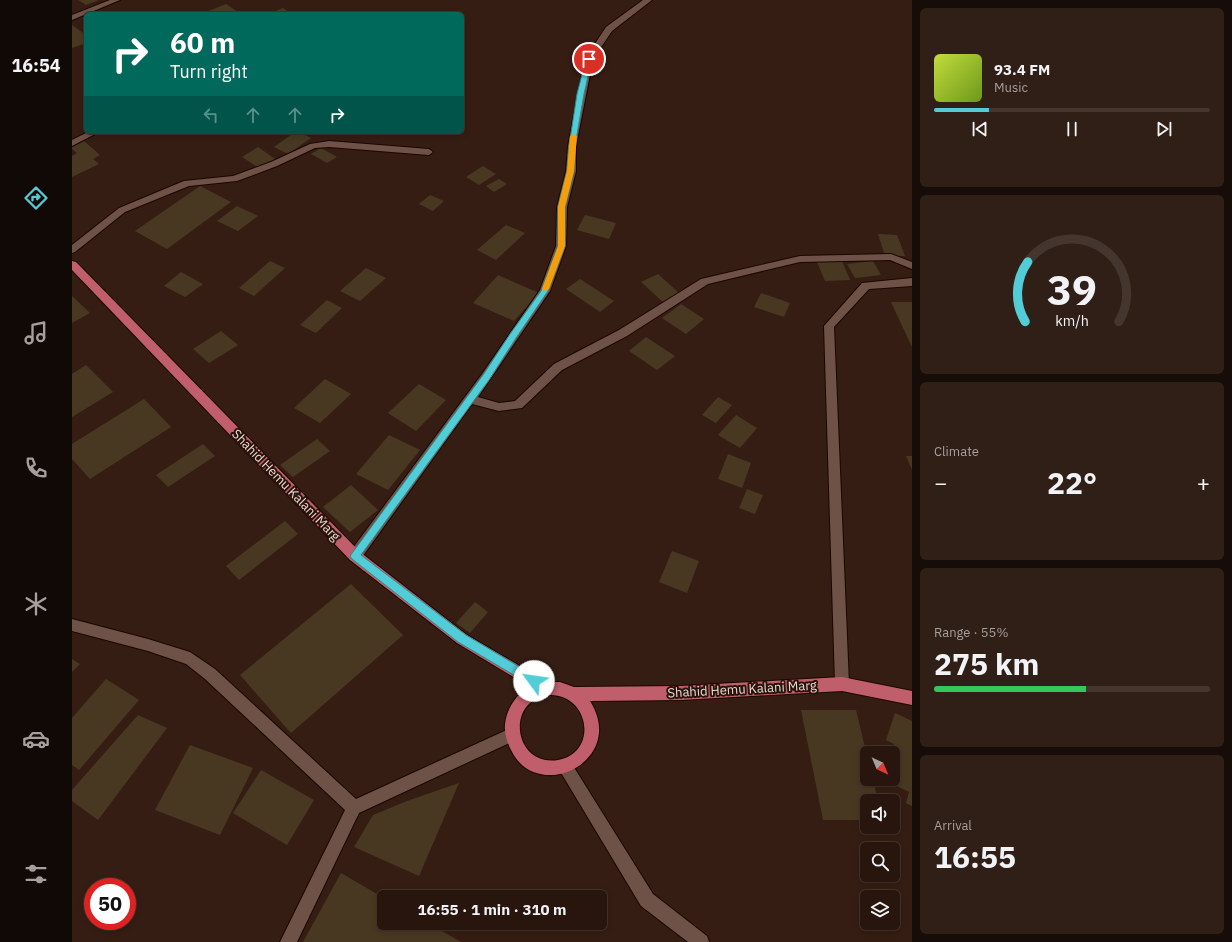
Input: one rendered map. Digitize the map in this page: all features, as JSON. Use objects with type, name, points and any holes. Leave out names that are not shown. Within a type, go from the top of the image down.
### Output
[{"type":"main road","name":"Shahid Hemu Kalani Marg","points":[[72,264],[355,556],[462,639],[546,688],[559,689],[571,694],[581,701],[589,712],[592,725],[592,738],[586,751],[577,760],[565,766]]},
{"type":"main road","name":"Shahid Hemu Kalani Marg","points":[[571,694],[680,693],[842,684],[912,698]]},
{"type":"main road","points":[[546,688],[534,692],[524,699],[516,709],[512,721],[512,734],[517,747],[526,758],[538,765],[551,768],[565,766]]},
{"type":"street","points":[[87,12],[116,0]]},
{"type":"street","points":[[355,556],[470,399],[544,291],[562,246],[562,207],[571,171],[572,146],[580,94],[589,59],[610,29],[648,0]]},
{"type":"street","points":[[72,18],[84,13]]},
{"type":"street","points":[[72,143],[90,134]]},
{"type":"street","points":[[72,250],[122,210],[187,183],[234,179],[274,164],[313,146],[329,144],[429,152]]},
{"type":"street","points":[[470,399],[499,407],[518,405],[558,367],[623,333],[705,281],[800,259],[891,257],[912,266]]},
{"type":"street","points":[[842,684],[829,326],[866,286],[912,282]]},
{"type":"street","points":[[72,625],[148,645],[190,659],[210,674],[354,808]]},
{"type":"street","points":[[288,942],[354,808],[512,734]]},
{"type":"street","points":[[565,766],[647,900],[701,942]]},
{"type":"building","points":[[78,0],[99,0],[86,5]]},
{"type":"building","points":[[226,4],[238,12],[206,12]]},
{"type":"building","points":[[283,8],[289,12],[273,12]]},
{"type":"building","points":[[72,25],[84,34],[84,44],[72,48]]},
{"type":"building","points":[[292,134],[303,134],[311,138],[288,154],[274,147]]},
{"type":"building","points":[[84,141],[100,155],[93,159],[99,164],[72,177],[72,156],[77,153],[72,149],[72,147]]},
{"type":"building","points":[[258,147],[275,159],[259,168],[242,157]]},
{"type":"building","points":[[321,148],[337,157],[327,163],[311,154]]},
{"type":"building","points":[[483,166],[496,174],[479,185],[466,177]]},
{"type":"building","points":[[499,179],[507,184],[494,192],[486,186]]},
{"type":"building","points":[[200,186],[231,202],[167,249],[135,231]]},
{"type":"building","points":[[430,195],[444,201],[433,211],[419,204]]},
{"type":"building","points":[[237,206],[258,216],[238,231],[217,221]]},
{"type":"building","points":[[585,215],[616,223],[609,239],[577,230]]},
{"type":"building","points":[[506,225],[525,233],[496,260],[477,250]]},
{"type":"building","points":[[878,234],[897,235],[905,256],[885,256]]},
{"type":"building","points":[[270,261],[285,268],[254,296],[239,288]]},
{"type":"building","points":[[842,261],[850,280],[825,281],[817,262]]},
{"type":"building","points":[[873,261],[881,275],[855,278],[847,264]]},
{"type":"building","points":[[366,268],[386,278],[360,301],[340,291]]},
{"type":"building","points":[[181,272],[203,284],[185,297],[164,286]]},
{"type":"building","points":[[658,274],[680,294],[663,302],[641,282]]},
{"type":"building","points":[[498,275],[539,293],[514,321],[473,303]]},
{"type":"building","points":[[580,279],[614,301],[600,312],[566,289]]},
{"type":"building","points":[[761,293],[790,303],[784,317],[754,307]]},
{"type":"building","points":[[72,296],[90,313],[72,323]]},
{"type":"building","points":[[327,300],[342,308],[316,333],[300,325]]},
{"type":"building","points":[[891,302],[912,302],[912,347]]},
{"type":"building","points":[[681,304],[704,319],[686,334],[662,318]]},
{"type":"building","points":[[221,331],[238,345],[209,363],[193,349]]},
{"type":"building","points":[[646,337],[675,356],[657,370],[629,351]]},
{"type":"building","points":[[86,365],[113,392],[72,417],[72,374]]},
{"type":"building","points":[[325,379],[351,394],[320,423],[294,408]]},
{"type":"building","points":[[419,384],[446,400],[416,431],[388,413]]},
{"type":"building","points":[[718,397],[732,405],[716,423],[702,415]]},
{"type":"building","points":[[144,399],[171,427],[90,479],[72,459],[72,444]]},
{"type":"building","points":[[736,415],[757,428],[740,448],[718,435]]},
{"type":"building","points":[[389,435],[420,450],[388,490],[356,474]]},
{"type":"building","points":[[317,439],[330,451],[293,477],[280,465]]},
{"type":"building","points":[[203,444],[215,456],[168,487],[156,475]]},
{"type":"building","points":[[728,454],[751,463],[742,488],[718,479]]},
{"type":"building","points":[[906,456],[912,456],[912,470]]},
{"type":"building","points":[[351,485],[378,510],[350,532],[323,507]]},
{"type":"building","points":[[747,489],[763,495],[755,514],[739,508]]},
{"type":"building","points":[[285,521],[298,534],[239,580],[226,566]]},
{"type":"building","points":[[672,551],[699,561],[687,593],[659,582]]},
{"type":"building","points":[[351,584],[403,635],[291,733],[240,675]]},
{"type":"building","points":[[475,602],[488,612],[470,633],[456,623]]},
{"type":"building","points":[[72,659],[80,664],[72,672]]},
{"type":"building","points":[[106,679],[139,700],[79,770],[72,765],[72,718]]},
{"type":"building","points":[[801,710],[856,710],[865,746],[860,746],[860,786],[875,786],[876,794],[860,794],[860,820],[823,820]]},
{"type":"building","points":[[895,713],[912,721],[912,806],[906,803],[909,792],[897,786],[900,786],[900,746],[893,746],[894,744],[886,740]]},
{"type":"building","points":[[138,715],[167,728],[98,820],[72,801],[72,790]]},
{"type":"building","points":[[190,745],[253,768],[220,835],[155,810]]},
{"type":"building","points":[[261,770],[314,800],[287,845],[233,813]]},
{"type":"building","points":[[459,783],[419,876],[354,847],[373,815],[407,801]]},
{"type":"building","points":[[341,873],[377,894],[377,930],[440,930],[461,942],[303,942]]},
{"type":"slow traffic","points":[[546,289],[562,246],[562,207],[571,171],[574,136]]},
{"type":"route","points":[[534,681],[462,639],[355,556],[486,378],[544,291],[562,246],[562,207],[571,171],[572,146],[580,94],[589,59]]}]
